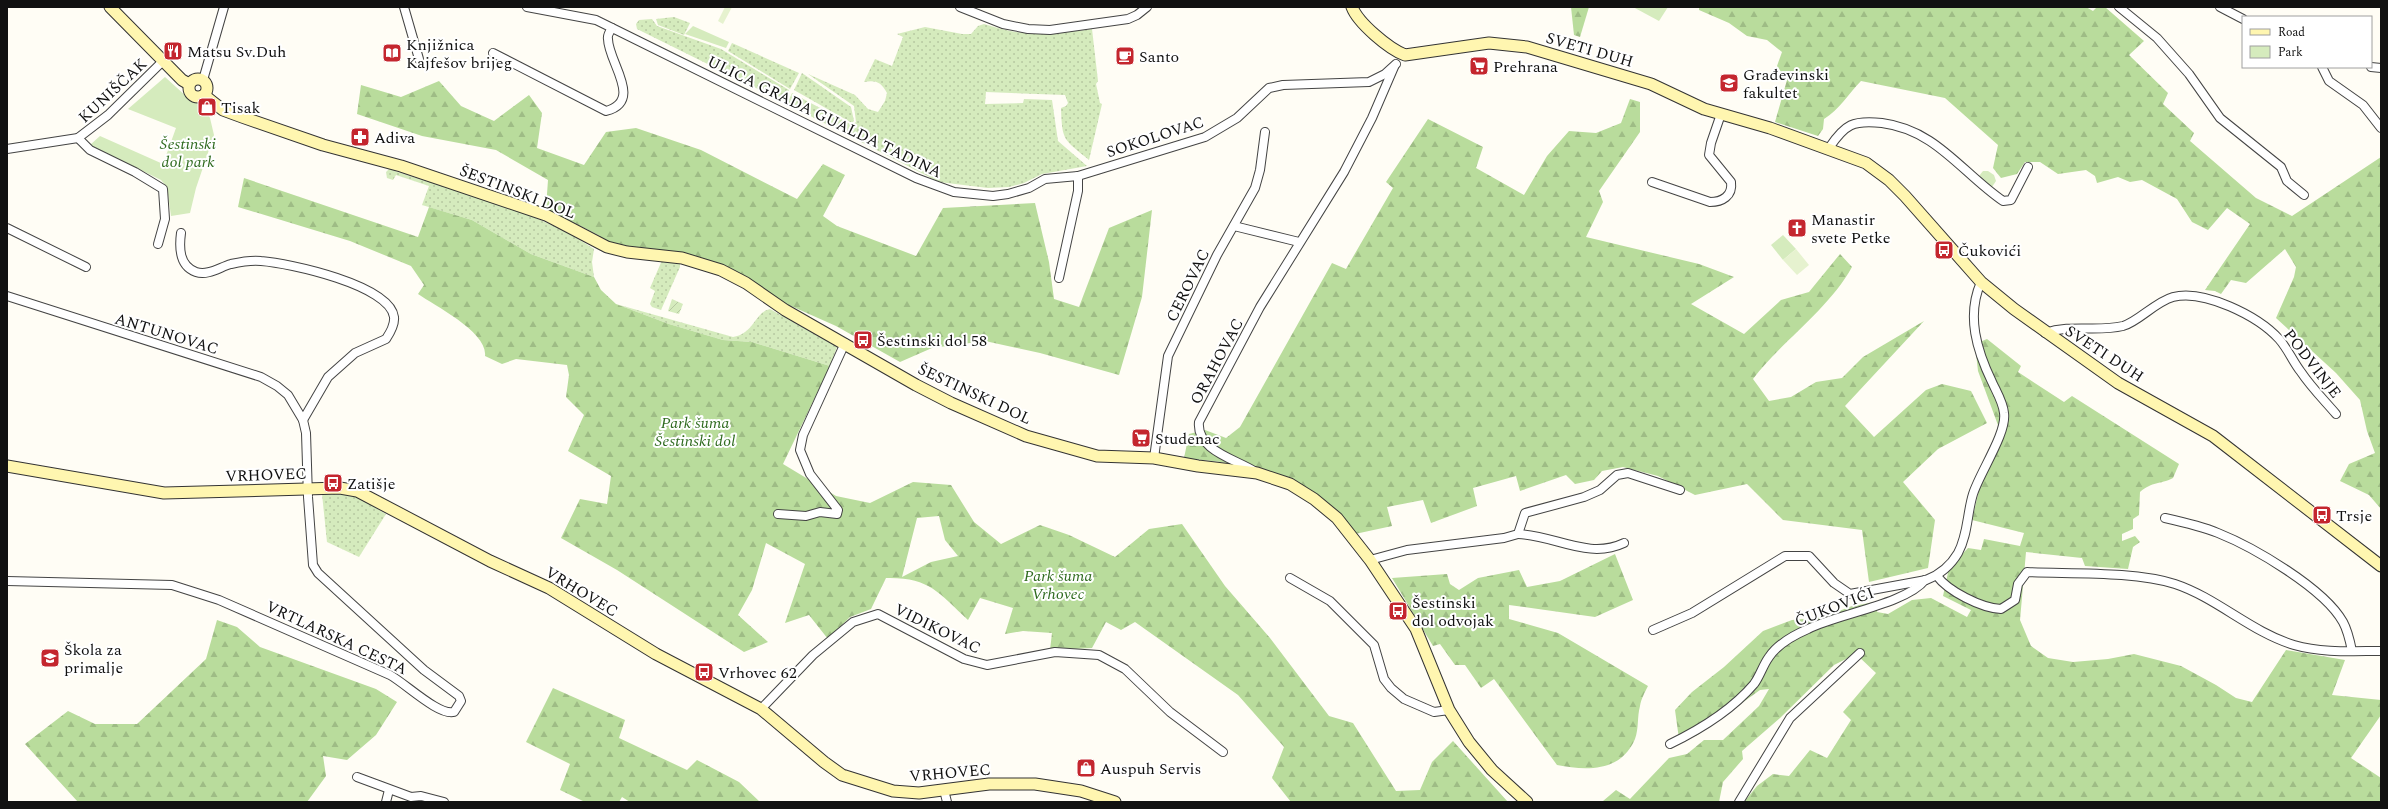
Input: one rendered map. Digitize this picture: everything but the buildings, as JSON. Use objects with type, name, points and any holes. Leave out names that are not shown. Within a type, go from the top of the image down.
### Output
[{"type":"street","points":[[110,7],[182,80],[189,84]]},
{"type":"street","points":[[203,80],[194,79],[189,84],[189,90],[192,95],[198,97],[204,94],[207,87],[203,80],[224,7]]},
{"type":"street","points":[[404,7],[419,59]]},
{"type":"street","name":"ULICA GRADA GUALDA TADINA","points":[[527,7],[578,15],[612,28],[916,178],[954,192],[993,196],[1029,188],[1044,179],[1078,176]]},
{"type":"street","points":[[960,7],[1003,24],[1050,30],[1128,18],[1137,15],[1147,7]]},
{"type":"street","points":[[1352,7],[1362,21],[1398,59]]},
{"type":"street","points":[[2119,7],[2157,38],[2189,74],[2220,118],[2281,167],[2287,181],[2304,194]]},
{"type":"street","points":[[2220,7],[2242,18]]},
{"type":"street","points":[[494,53],[606,111],[618,106],[623,100],[623,90],[608,40],[612,28]]},
{"type":"street","name":"SVETI DUH","points":[[1398,59],[1489,43],[1519,46],[1651,84],[1698,106],[1829,148],[1866,163],[1890,180],[1981,282],[2045,333],[2118,383],[2213,436],[2381,566]]},
{"type":"street","name":"SOKOLOVAC","points":[[1078,176],[1205,137],[1238,118],[1269,88],[1283,85],[1369,82],[1384,74],[1398,59]]},
{"type":"street","name":"ORAHOVAC","points":[[1257,473],[1211,448],[1203,440],[1198,430],[1199,422],[1236,351],[1299,242],[1344,172],[1372,118],[1398,59]]},
{"type":"street","name":"KUNIŠČAK","points":[[9,146],[78,138],[108,116],[163,61]]},
{"type":"street","points":[[2322,68],[2329,81],[2363,105],[2381,128]]},
{"type":"street","name":"ŠESTINSKI DOL","points":[[204,94],[223,110],[242,117],[323,145],[401,166],[546,215],[607,247],[627,252],[682,258],[721,270],[746,283],[785,310],[951,403],[1026,436],[1098,456],[1154,458],[1198,466],[1257,473],[1290,484],[1327,509],[1347,530],[1370,560],[1416,629],[1449,710],[1476,753],[1527,802]]},
{"type":"street","points":[[1652,182],[1710,202],[1720,202],[1725,199],[1730,191],[1731,182],[1709,155],[1721,114]]},
{"type":"street","points":[[1829,148],[1846,127],[1860,122],[1895,125],[1908,129],[1931,140],[2003,201],[2011,200],[2028,167]]},
{"type":"street","name":"CEROVAC","points":[[1154,458],[1168,356],[1217,255],[1255,188],[1260,170],[1265,132]]},
{"type":"street","name":"KUNIŠČAK","points":[[78,138],[90,150],[135,172],[163,189],[165,219],[158,244]]},
{"type":"street","points":[[1059,278],[1078,191],[1078,176]]},
{"type":"street","points":[[1234,226],[1299,242]]},
{"type":"street","points":[[7,228],[86,267]]},
{"type":"street","points":[[181,233],[179,248],[182,260],[188,268],[197,272],[206,273],[230,264],[250,261],[290,265],[337,278],[360,287],[383,298],[391,308],[394,316],[393,325],[386,339],[355,353],[328,377],[303,420],[306,433],[307,489]]},
{"type":"street","name":"ČUKOVIĆI","points":[[1653,630],[1692,613],[1785,556],[1797,554],[1810,556],[1834,582],[1850,594],[1926,580],[1937,576],[1952,561],[1961,546],[1973,495],[2004,426],[2004,411],[1981,360],[1975,341],[1975,303],[1981,282]]},
{"type":"street","name":"ANTUNOVAC","points":[[7,296],[261,377],[277,386],[288,395],[303,420]]},
{"type":"street","name":"PODVINJE","points":[[2045,333],[2064,328],[2124,326],[2152,307],[2172,297],[2183,296],[2219,302],[2235,307],[2279,339],[2310,386],[2336,414]]},
{"type":"street","points":[[778,514],[806,516],[820,512],[837,514],[838,510],[810,474],[800,450],[803,435],[846,343]]},
{"type":"street","name":"VRHOVEC","points":[[7,466],[158,493],[340,488],[368,495],[484,558],[549,588],[656,654],[761,710],[842,775],[893,791],[919,793],[989,784],[1035,784],[1080,791],[1115,802]]},
{"type":"street","points":[[1518,534],[1526,513],[1584,497],[1600,490],[1616,475],[1628,473],[1680,490]]},
{"type":"street","name":"VRTLARSKA CESTA","points":[[7,581],[172,585],[206,595],[277,624],[390,675],[406,684],[440,711],[454,712],[461,702],[459,696],[424,670],[318,573],[312,560],[307,489]]},
{"type":"street","points":[[2165,518],[2217,532],[2265,557],[2313,590],[2328,603],[2343,621],[2352,651]]},
{"type":"street","points":[[1370,560],[1407,550],[1504,538],[1518,534],[1596,550],[1612,548],[1624,543]]},
{"type":"street","points":[[1937,576],[1949,589],[1996,609],[2006,607],[2012,603],[2017,595],[2018,584],[2027,572],[2119,576],[2168,582],[2195,592],[2292,644],[2315,649],[2381,651]]},
{"type":"street","points":[[1290,578],[1330,600],[1374,645],[1384,679],[1400,696],[1428,711],[1434,712],[1449,710]]},
{"type":"street","name":"ČUKOVIĆI","points":[[1670,744],[1711,722],[1743,695],[1755,683],[1769,656],[1783,644],[1816,625],[1911,592],[1926,580]]},
{"type":"street","name":"VIDIKOVAC","points":[[761,710],[813,656],[853,622],[878,614],[974,664],[995,665],[1055,652],[1098,655],[1124,669],[1170,712],[1223,752]]},
{"type":"street","points":[[1739,802],[1790,718],[1860,653]]},
{"type":"street","points":[[357,777],[411,797],[421,796],[444,802]]},
{"type":"street","points":[[386,802],[389,790]]},
{"type":"street","points":[[944,790],[947,802]]},
{"type":"green space","points":[[725,7],[732,7],[723,24],[718,21]]},
{"type":"green space","points":[[1571,7],[1589,7],[1580,37],[1574,35]]},
{"type":"green space","points":[[1633,7],[1668,7],[1659,21]]},
{"type":"green space","points":[[1699,7],[2086,7],[2093,11],[2097,7],[2105,7],[2144,41],[2129,55],[2168,93],[2163,104],[2194,133],[2190,141],[2256,198],[2292,216],[2381,157],[2381,509],[2369,495],[2340,481],[2349,464],[2375,453],[2367,431],[2360,400],[2336,373],[2276,318],[2294,277],[2296,267],[2285,249],[2246,283],[2231,280],[2221,294],[2215,291],[2205,290],[2250,224],[2227,208],[2208,230],[2192,222],[2177,199],[2142,180],[2130,182],[2118,177],[2097,183],[2095,176],[2086,170],[2058,174],[2040,162],[2025,162],[2017,174],[2001,178],[1993,168],[1998,145],[1945,98],[1861,81],[1839,106],[1824,119],[1823,129],[1818,136],[1775,122],[1787,80],[1777,66],[1782,52],[1767,40],[1747,36],[1729,23],[1699,10]]},
{"type":"green space","points":[[674,17],[690,23],[684,35],[658,25],[656,19]]},
{"type":"green space","points":[[652,19],[657,26],[721,49],[789,90],[784,102],[637,29],[636,24],[639,20]]},
{"type":"green space","points":[[984,24],[1013,31],[1038,34],[1092,29],[1098,81],[1096,84],[1100,103],[1102,104],[1089,160],[1069,143],[1064,134],[1062,128],[1061,108],[1066,106],[1068,103],[1065,95],[986,92],[985,104],[1023,103],[1024,99],[1052,100],[1058,141],[1087,166],[1042,174],[1024,183],[1009,187],[988,188],[939,182],[787,104],[792,93],[852,125],[856,122],[854,106],[808,74],[855,95],[868,109],[878,112],[885,101],[887,93],[883,86],[878,83],[872,81],[864,82],[875,59],[892,66],[903,37],[897,34],[925,27],[962,34],[971,34],[978,26]]},
{"type":"green space","points":[[693,26],[729,42],[726,48],[685,34]]},
{"type":"green space","points":[[732,43],[799,73],[790,89],[728,51]]},
{"type":"green space","points":[[802,73],[851,107],[854,121],[852,123],[794,90]]},
{"type":"green space","name":"Šestinski dol park","points":[[165,77],[187,97],[202,104],[210,118],[214,135],[196,188],[190,213],[171,216],[167,187],[161,180],[90,145],[100,136],[163,164],[176,128],[128,109]]},
{"type":"green space","points":[[439,81],[461,106],[494,121],[529,95],[542,113],[537,148],[584,165],[606,132],[636,128],[701,150],[797,199],[823,164],[845,175],[823,216],[837,226],[916,256],[943,208],[1035,203],[1049,262],[1054,299],[1079,307],[1109,228],[1152,210],[1142,297],[1119,375],[1040,353],[985,341],[932,348],[900,362],[836,326],[773,298],[750,281],[619,246],[600,238],[600,236],[546,208],[548,180],[496,150],[422,136],[357,114],[361,85],[401,97]]},
{"type":"green space","points":[[1630,99],[1640,102],[1640,132],[1599,191],[1603,202],[1586,237],[1699,264],[1734,277],[1691,304],[1744,334],[1781,300],[1809,292],[1840,254],[1852,267],[1831,297],[1753,379],[1769,401],[1791,397],[1816,382],[1842,378],[1863,357],[1924,321],[1845,406],[1874,437],[1926,390],[1942,384],[1971,391],[1987,423],[1938,449],[1903,482],[1935,520],[1928,568],[1869,582],[1862,530],[1783,520],[1747,484],[1695,495],[1658,476],[1623,467],[1602,471],[1594,480],[1575,484],[1566,475],[1520,491],[1516,476],[1473,488],[1477,506],[1431,523],[1423,500],[1387,507],[1392,526],[1355,534],[1338,513],[1320,497],[1280,475],[1234,464],[1184,458],[1189,434],[1205,430],[1226,438],[1240,427],[1332,263],[1346,269],[1393,188],[1386,182],[1428,119],[1483,147],[1476,168],[1524,195],[1547,156],[1569,131],[1596,133],[1621,123]]},
{"type":"green space","points":[[389,169],[521,212],[571,235],[594,249],[592,262],[594,277],[531,254],[472,220],[422,205],[429,186],[396,175],[393,180],[387,178],[386,172]]},
{"type":"green space","points":[[1983,171],[1988,171],[1994,175],[1996,181],[1992,187],[1979,176]]},
{"type":"green space","name":"Park šuma Šestinski dol","points":[[244,178],[418,237],[429,207],[472,220],[531,254],[594,277],[601,290],[616,304],[669,324],[723,340],[752,342],[830,366],[783,464],[836,496],[870,503],[913,482],[951,485],[974,522],[1001,544],[1040,525],[1069,535],[1115,557],[1149,529],[1182,524],[1225,586],[1270,638],[1329,716],[1353,723],[1396,791],[1420,790],[1432,762],[1453,741],[1508,802],[1291,802],[1272,778],[1284,747],[1238,695],[1135,622],[1121,630],[1106,622],[1092,648],[1050,650],[1052,633],[1023,631],[1005,634],[1013,608],[980,598],[968,620],[949,601],[923,583],[901,578],[886,578],[871,609],[850,617],[828,639],[809,615],[785,623],[805,564],[766,543],[752,590],[738,615],[768,642],[744,652],[617,570],[561,538],[580,499],[607,504],[611,476],[568,451],[584,415],[566,397],[569,375],[567,365],[516,359],[502,364],[485,356],[484,347],[470,329],[459,320],[418,294],[424,285],[411,266],[350,241],[238,207]],"holes":[[[939,516],[945,540],[958,556],[931,562],[902,577],[917,518]]]},
{"type":"green space","points":[[1783,235],[1796,249],[1783,260],[1771,245]]},
{"type":"green space","points":[[1796,249],[1809,265],[1797,275],[1783,260]]},
{"type":"green space","points":[[663,258],[680,261],[680,267],[661,310],[652,307],[650,304],[655,291],[650,288]]},
{"type":"green space","points":[[672,299],[683,304],[679,314],[668,311]]},
{"type":"green space","points":[[616,304],[733,337],[746,332],[761,314],[770,309],[837,347],[830,366],[752,342],[723,340],[669,324]]},
{"type":"green space","points":[[1987,339],[2021,366],[2018,372],[2064,402],[2072,396],[2179,464],[2173,478],[2149,486],[2140,492],[2139,515],[2133,519],[2133,529],[2122,534],[2122,541],[2135,536],[2140,542],[2133,547],[2128,569],[2085,566],[2082,558],[2026,552],[2020,620],[2031,646],[2048,658],[2073,662],[2108,659],[2134,654],[2181,666],[2236,698],[2252,702],[2286,650],[2345,660],[2332,695],[2381,700],[2381,715],[2351,758],[2381,778],[2381,802],[1744,802],[1757,786],[1773,774],[1789,776],[1810,750],[1827,758],[1851,720],[1843,712],[1876,673],[1856,654],[1834,665],[1780,718],[1742,751],[1743,759],[1723,782],[1719,802],[1603,801],[1616,790],[1630,799],[1669,758],[1687,754],[1704,740],[1723,740],[1759,706],[1769,689],[1760,690],[1696,736],[1679,739],[1675,710],[1692,692],[1724,667],[1763,631],[1792,620],[1825,617],[1849,607],[1879,601],[1877,612],[1888,614],[1912,600],[1931,598],[1967,617],[1971,610],[1943,596],[1949,568],[1968,548],[1981,550],[1984,539],[2020,546],[2024,533],[1972,520],[1983,473],[2002,436],[1978,371],[1975,344]]},
{"type":"green space","points":[[342,493],[358,497],[386,514],[359,557],[327,542],[322,494]]},
{"type":"green space","points":[[1615,554],[1633,600],[1595,617],[1509,605],[1509,619],[1558,633],[1648,686],[1641,703],[1635,739],[1629,750],[1621,758],[1602,767],[1580,768],[1557,765],[1494,679],[1481,688],[1465,665],[1455,665],[1440,644],[1433,646],[1392,578],[1447,574],[1450,584],[1459,590],[1478,578],[1519,570],[1527,587],[1560,581]]},
{"type":"green space","points":[[217,620],[237,627],[260,647],[376,689],[397,702],[376,735],[347,760],[323,756],[326,776],[307,802],[78,802],[25,744],[68,711],[95,724],[137,724],[206,659]]},
{"type":"green space","points":[[553,688],[625,720],[619,738],[687,770],[697,760],[739,782],[760,802],[630,802],[622,797],[619,802],[585,802],[560,790],[570,764],[526,742]]},
{"type":"place","name":"Matsu Sv.Duh","points":[[173,51]]},
{"type":"place","name":"Knjižnica Kajfešov brijeg","points":[[392,53]]},
{"type":"place","name":"Santo","points":[[1125,56]]},
{"type":"place","name":"Prehrana","points":[[1479,66]]},
{"type":"place","name":"Građevinski fakultet","points":[[1729,83]]},
{"type":"place","name":"Tisak","points":[[207,107]]},
{"type":"place","name":"Adiva","points":[[360,137]]},
{"type":"place","name":"Manastir svete Petke","points":[[1797,228]]},
{"type":"place","name":"Čukovići","points":[[1944,250]]},
{"type":"place","name":"Šestinski dol 58","points":[[863,340]]},
{"type":"place","name":"Studenac","points":[[1141,438]]},
{"type":"place","name":"Zatišje","points":[[333,483]]},
{"type":"place","name":"Trsje","points":[[2322,515]]},
{"type":"place","name":"Šestinski dol odvojak","points":[[1398,611]]},
{"type":"place","name":"Škola za primalje","points":[[50,658]]},
{"type":"place","name":"Vrhovec 62","points":[[704,672]]},
{"type":"place","name":"Auspuh Servis","points":[[1086,768]]},
{"type":"park label","name":"Park šuma Vrhovec","points":[[1058,584]]}]
